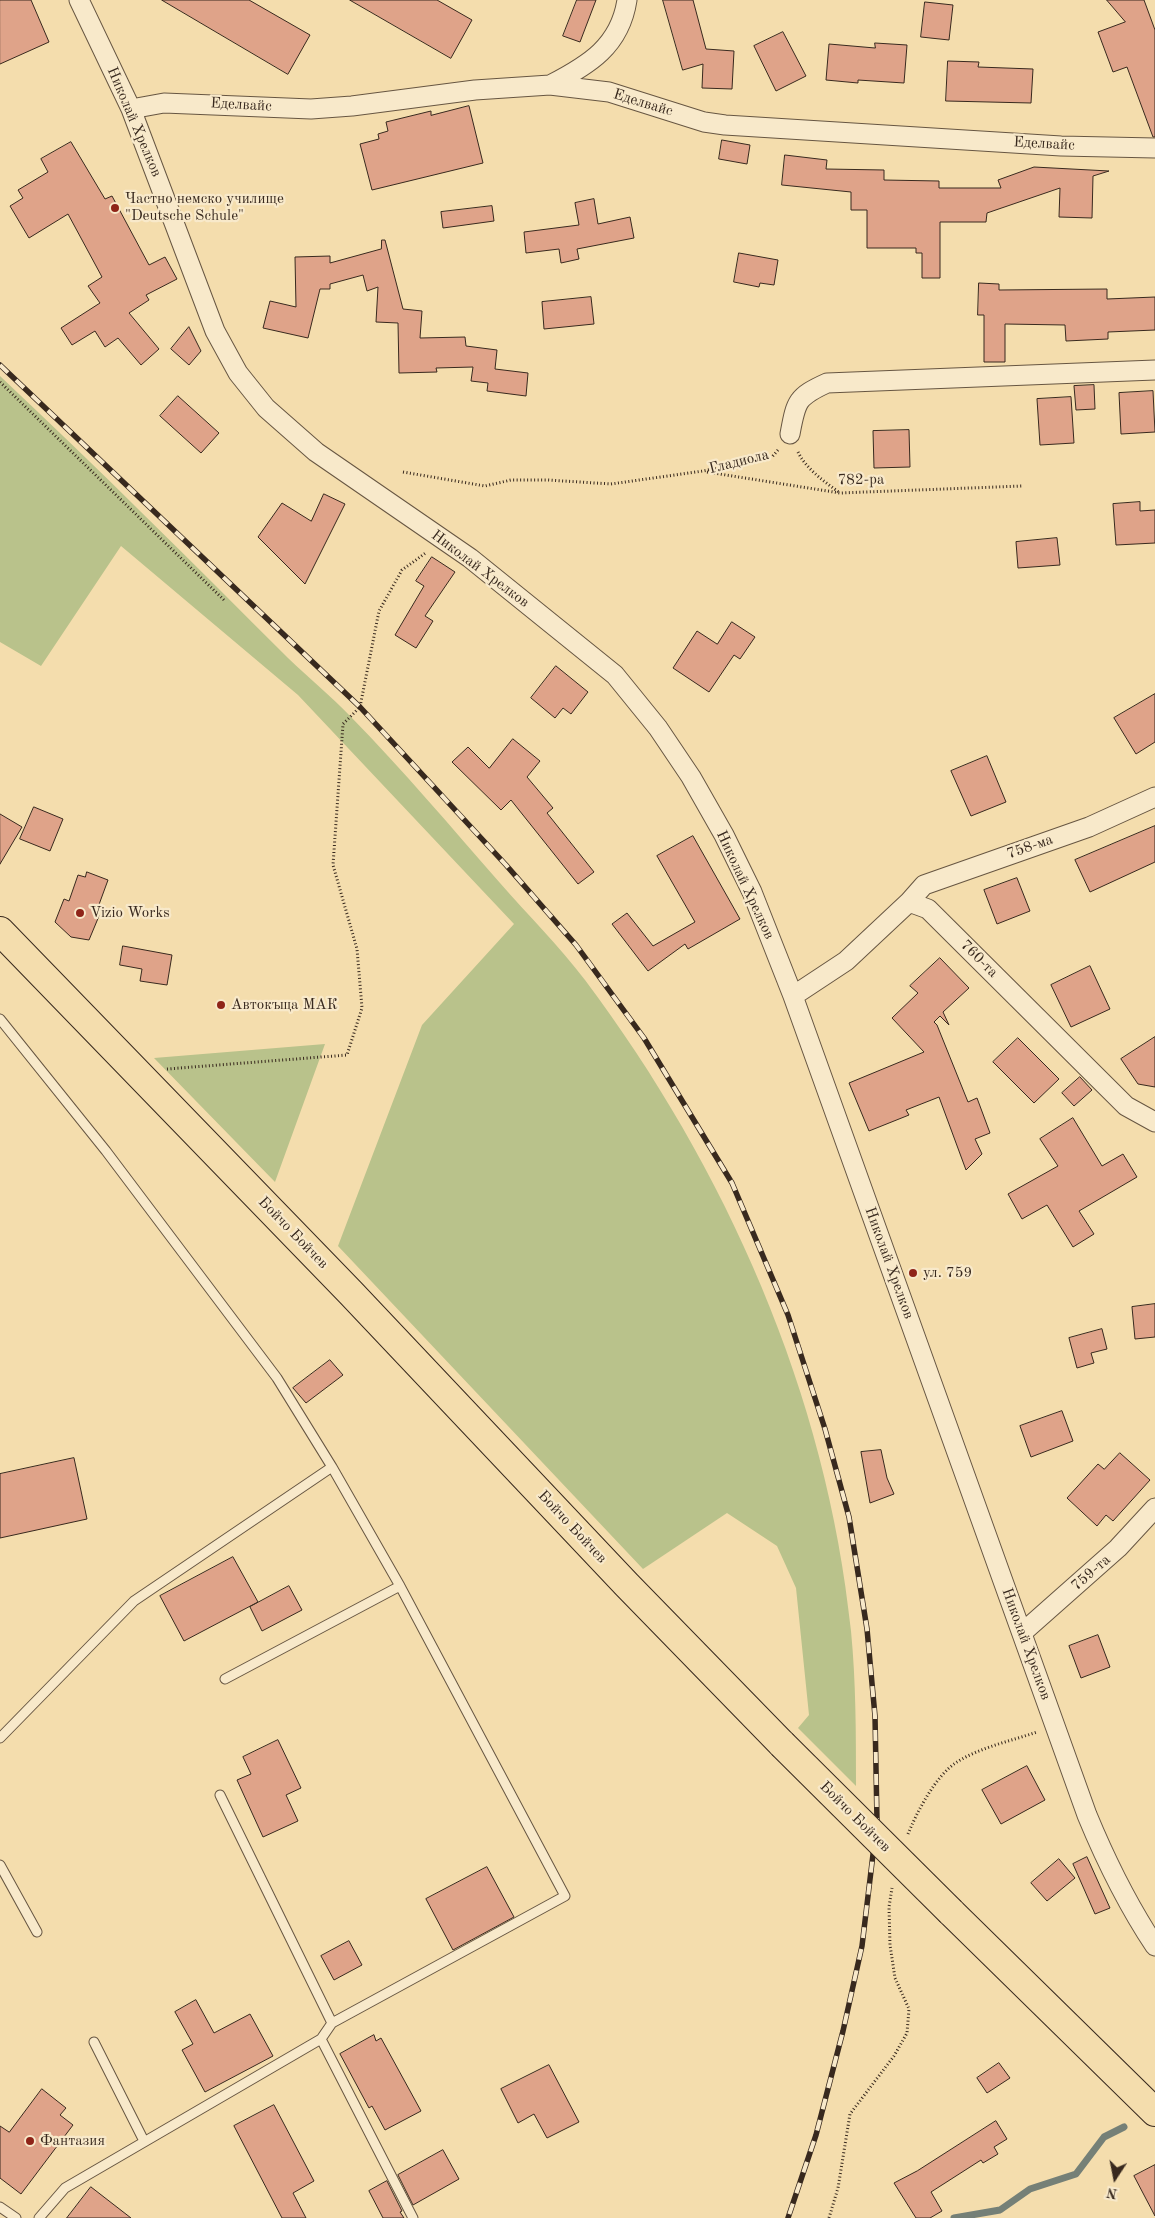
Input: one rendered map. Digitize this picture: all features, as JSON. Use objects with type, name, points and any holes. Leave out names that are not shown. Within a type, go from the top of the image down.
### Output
[{"type":"highway","name":"Бойчо Бойчев","points":[[0,931],[344,1285],[627,1585],[782,1744],[1155,2112]]},
{"type":"street","name":"Николай Хрелков","points":[[79,0],[131,109],[215,330],[246,384],[266,408],[316,452],[470,558],[615,675],[658,728],[691,777],[724,835],[752,892],[793,996],[1103,1854],[1122,1892],[1155,1946]]},
{"type":"street","points":[[550,85],[576,72],[600,54],[610,43],[624,18],[627,0]]},
{"type":"street","name":"Еделвайс","points":[[131,109],[164,102],[311,109],[352,106],[475,90],[550,85],[609,92],[704,122],[725,125],[1061,146],[1155,148]]},
{"type":"street","points":[[790,434],[795,406],[807,392],[827,382],[1155,370]]},
{"type":"street","name":"758-ма","points":[[909,902],[924,885],[1089,827],[1155,797]]},
{"type":"street","points":[[793,996],[846,961],[909,902]]},
{"type":"street","name":"760-та","points":[[909,902],[928,909],[1126,1106],[1155,1122]]},
{"type":"street","name":"759-та","points":[[1022,1633],[1118,1548],[1155,1508]]},
{"type":"lane","points":[[0,1019],[106,1151],[277,1378],[332,1467],[400,1586],[565,1896],[332,2023],[321,2039],[66,2188],[39,2218]]},
{"type":"lane","points":[[0,1738],[134,1601],[332,1467]]},
{"type":"lane","points":[[225,1679],[400,1586]]},
{"type":"lane","points":[[220,1795],[332,2023]]},
{"type":"lane","points":[[0,1865],[37,1932]]},
{"type":"lane","points":[[321,2039],[413,2218]]},
{"type":"lane","points":[[94,2042],[144,2141]]},
{"type":"lane","points":[[0,2207],[16,2218]]},
{"type":"path","points":[[0,382],[225,600]]},
{"type":"path","name":"Гладиола","points":[[404,472],[485,486],[511,480],[611,484],[703,471],[772,457],[790,434]]},
{"type":"path","points":[[790,434],[801,458],[824,481],[840,493]]},
{"type":"path","name":"782-ра","points":[[703,471],[840,493],[1022,486]]},
{"type":"path","points":[[165,1069],[347,1055],[362,1008],[357,949],[333,865],[343,724],[360,707],[379,611],[402,570],[429,551]]},
{"type":"path","points":[[906,1841],[915,1815],[938,1781],[956,1762],[1055,1725]]},
{"type":"path","points":[[829,2218],[838,2188],[850,2114],[894,2056],[907,2033],[909,2009],[895,1978],[890,1944],[889,1907],[892,1887]]},
{"type":"green space","points":[[0,376],[181,551],[288,658],[343,709],[408,778],[575,967],[636,1052],[683,1128],[725,1206],[762,1288],[793,1371],[819,1456],[838,1543],[851,1631],[855,1689],[856,1786],[798,1728],[809,1715],[796,1588],[777,1546],[727,1513],[643,1569],[338,1246],[422,1025],[514,924],[298,695],[121,546],[41,666],[0,642]]},
{"type":"green space","points":[[325,1044],[275,1182],[154,1058]]},
{"type":"building","points":[[0,0],[31,0],[49,42],[0,64]]},
{"type":"building","points":[[162,0],[249,0],[310,35],[288,74]]},
{"type":"building","points":[[350,0],[437,0],[472,20],[451,58]]},
{"type":"building","points":[[577,0],[596,0],[580,42],[563,36]]},
{"type":"building","points":[[663,0],[693,0],[706,49],[734,51],[732,89],[702,88],[703,64],[683,70]]},
{"type":"building","points":[[1107,0],[1144,0],[1155,30],[1155,137],[1153,137],[1127,67],[1113,72],[1098,32],[1125,22]]},
{"type":"building","points":[[925,2],[953,5],[949,40],[921,37]]},
{"type":"building","points":[[783,32],[806,76],[776,91],[754,46]]},
{"type":"building","points":[[875,43],[907,45],[904,83],[858,80],[858,83],[826,80],[829,44],[875,48]]},
{"type":"building","points":[[948,61],[979,62],[978,67],[1033,69],[1031,103],[946,101]]},
{"type":"building","points":[[469,106],[483,163],[372,190],[360,144],[379,139],[378,134],[388,131],[386,122],[431,111],[431,115]]},
{"type":"building","points":[[722,140],[750,145],[747,164],[719,159]]},
{"type":"building","points":[[71,142],[105,199],[112,196],[149,265],[165,257],[177,279],[146,295],[149,300],[129,313],[159,349],[141,365],[118,338],[105,347],[95,331],[72,345],[61,328],[100,303],[88,286],[102,277],[68,214],[29,238],[10,206],[23,198],[18,190],[48,172],[41,159]]},
{"type":"building","points":[[785,155],[827,160],[826,169],[884,170],[884,180],[939,181],[939,188],[1001,188],[998,180],[1034,167],[1109,171],[1093,176],[1092,218],[1059,217],[1060,188],[987,213],[986,222],[940,222],[940,278],[922,278],[922,253],[916,253],[916,248],[867,248],[867,210],[851,210],[851,192],[782,185]]},
{"type":"building","points":[[594,199],[598,224],[630,217],[634,238],[577,249],[579,259],[561,263],[559,249],[526,253],[524,232],[579,225],[575,203]]},
{"type":"building","points":[[492,206],[494,221],[443,228],[441,212]]},
{"type":"building","points":[[382,240],[385,240],[403,309],[422,311],[420,338],[465,337],[466,346],[497,350],[495,369],[528,373],[526,396],[487,391],[488,383],[471,381],[473,367],[436,368],[437,372],[399,373],[398,323],[376,322],[378,287],[367,291],[363,275],[330,284],[330,289],[320,289],[308,338],[263,328],[270,301],[296,307],[295,257],[330,256],[330,263],[381,249]]},
{"type":"building","points":[[739,253],[778,260],[774,285],[760,283],[759,287],[734,282]]},
{"type":"building","points":[[979,283],[999,284],[999,290],[1107,289],[1107,299],[1155,297],[1155,330],[1108,332],[1108,339],[1066,341],[1065,325],[1005,324],[1005,362],[984,362],[984,315],[978,315]]},
{"type":"building","points":[[591,297],[594,324],[544,329],[542,302]]},
{"type":"building","points":[[189,327],[201,351],[189,365],[171,349]]},
{"type":"building","points":[[1094,385],[1095,409],[1076,410],[1074,386]]},
{"type":"building","points":[[1153,391],[1155,432],[1121,434],[1119,393]]},
{"type":"building","points":[[178,396],[219,433],[201,453],[160,416]]},
{"type":"building","points":[[1071,397],[1074,443],[1040,445],[1037,399]]},
{"type":"building","points":[[909,430],[910,467],[874,468],[873,431]]},
{"type":"building","points":[[324,494],[345,504],[305,584],[258,537],[282,503],[311,521]]},
{"type":"building","points":[[1140,502],[1140,511],[1155,510],[1155,543],[1116,545],[1113,504]]},
{"type":"building","points":[[1057,538],[1060,565],[1018,568],[1016,542]]},
{"type":"building","points":[[432,557],[455,572],[425,616],[433,621],[416,648],[395,635],[424,586],[416,581]]},
{"type":"building","points":[[732,622],[755,637],[740,659],[734,655],[709,692],[673,668],[697,631],[717,644]]},
{"type":"building","points":[[556,666],[588,692],[571,714],[563,708],[555,718],[531,698]]},
{"type":"building","points":[[1155,694],[1155,742],[1136,754],[1114,718]]},
{"type":"building","points":[[513,739],[540,761],[527,777],[553,808],[547,813],[594,872],[578,884],[511,800],[501,810],[452,762],[468,747],[489,768]]},
{"type":"building","points":[[987,756],[1006,802],[971,816],[951,771]]},
{"type":"building","points":[[34,807],[63,819],[50,851],[20,839]]},
{"type":"building","points":[[0,814],[22,827],[0,864]]},
{"type":"building","points":[[1155,826],[1155,862],[1090,892],[1075,860]]},
{"type":"building","points":[[693,836],[740,919],[688,949],[685,944],[648,971],[612,924],[627,913],[653,946],[695,922],[657,856]]},
{"type":"building","points":[[87,872],[108,880],[97,910],[99,916],[89,940],[71,937],[55,922],[64,899],[69,901],[78,875],[85,877]]},
{"type":"building","points":[[1017,878],[1030,911],[997,924],[984,890]]},
{"type":"building","points":[[123,946],[172,955],[167,985],[140,981],[142,969],[120,965]]},
{"type":"building","points":[[940,958],[969,988],[943,1012],[949,1025],[940,1016],[934,1022],[937,1025],[968,1102],[977,1098],[990,1133],[975,1139],[982,1154],[966,1170],[939,1097],[906,1110],[909,1115],[869,1131],[849,1083],[924,1052],[892,1018],[918,993],[910,986]]},
{"type":"building","points":[[1090,966],[1110,1009],[1071,1027],[1051,985]]},
{"type":"building","points":[[1155,1037],[1155,1087],[1138,1084],[1121,1059]]},
{"type":"building","points":[[1018,1038],[1059,1079],[1034,1103],[993,1062]]},
{"type":"building","points":[[1080,1077],[1092,1090],[1074,1106],[1062,1093]]},
{"type":"building","points":[[1073,1118],[1102,1166],[1123,1154],[1137,1177],[1079,1211],[1094,1234],[1073,1247],[1047,1205],[1022,1219],[1008,1194],[1058,1166],[1040,1139]]},
{"type":"building","points":[[1155,1304],[1155,1337],[1135,1339],[1132,1307]]},
{"type":"building","points":[[1102,1329],[1107,1349],[1091,1353],[1094,1363],[1077,1368],[1069,1338]]},
{"type":"building","points":[[330,1360],[343,1375],[306,1403],[293,1388]]},
{"type":"building","points":[[1062,1411],[1073,1441],[1031,1457],[1020,1426]]},
{"type":"building","points":[[881,1450],[887,1478],[894,1494],[870,1503],[861,1452]]},
{"type":"building","points":[[1120,1453],[1150,1480],[1113,1521],[1106,1515],[1097,1526],[1067,1498],[1098,1464],[1104,1469]]},
{"type":"building","points":[[74,1458],[87,1519],[0,1538],[0,1474]]},
{"type":"building","points":[[233,1557],[258,1602],[184,1641],[160,1596]]},
{"type":"building","points":[[289,1586],[302,1610],[262,1631],[250,1607]]},
{"type":"building","points":[[1098,1635],[1110,1667],[1081,1678],[1069,1646]]},
{"type":"building","points":[[278,1740],[301,1788],[286,1795],[298,1821],[263,1837],[237,1780],[251,1774],[243,1757]]},
{"type":"building","points":[[1027,1766],[1045,1800],[1001,1824],[982,1790]]},
{"type":"building","points":[[1087,1857],[1110,1908],[1095,1914],[1073,1864]]},
{"type":"building","points":[[1059,1859],[1075,1878],[1047,1901],[1031,1883]]},
{"type":"building","points":[[487,1867],[514,1917],[453,1950],[426,1899]]},
{"type":"building","points":[[349,1941],[362,1965],[334,1980],[321,1956]]},
{"type":"building","points":[[196,2000],[214,2033],[250,2014],[273,2056],[205,2092],[182,2050],[193,2044],[175,2012]]},
{"type":"building","points":[[374,2035],[376,2041],[381,2038],[421,2111],[385,2130],[372,2106],[369,2108],[340,2054]]},
{"type":"building","points":[[999,2063],[1010,2078],[987,2093],[977,2078]]},
{"type":"building","points":[[549,2065],[579,2122],[547,2138],[534,2114],[518,2123],[501,2089]]},
{"type":"building","points":[[42,2089],[66,2108],[60,2115],[73,2125],[21,2194],[0,2178],[0,2126],[9,2132]]},
{"type":"building","points":[[274,2105],[314,2181],[293,2193],[306,2218],[282,2218],[234,2126]]},
{"type":"building","points":[[996,2121],[1007,2139],[994,2147],[998,2154],[983,2163],[981,2160],[931,2192],[942,2211],[930,2218],[916,2218],[894,2183],[917,2171]]},
{"type":"building","points":[[443,2150],[459,2179],[413,2205],[398,2175]]},
{"type":"building","points":[[1155,2165],[1155,2216],[1134,2176]]},
{"type":"building","points":[[387,2181],[404,2218],[383,2218],[369,2191]]},
{"type":"building","points":[[91,2187],[131,2218],[67,2218]]},
{"type":"waterway","points":[[954,2218],[1000,2210],[1030,2189],[1076,2174],[1104,2137],[1124,2127]]},
{"type":"railway","points":[[0,365],[360,707],[506,865],[576,945],[644,1038],[732,1183],[788,1315],[825,1429],[849,1517],[867,1629],[875,1716],[877,1821],[862,1946],[843,2031],[816,2135],[788,2218]]},
{"type":"place","name":"Частно немско училище \"Deutsche Schule\"","points":[[115,208]]},
{"type":"place","name":"Vizio Works","points":[[80,913]]},
{"type":"place","name":"Автокъща МАК","points":[[221,1005]]},
{"type":"place","name":"ул. 759","points":[[913,1273]]},
{"type":"place","name":"Фантазия","points":[[30,2141]]}]
